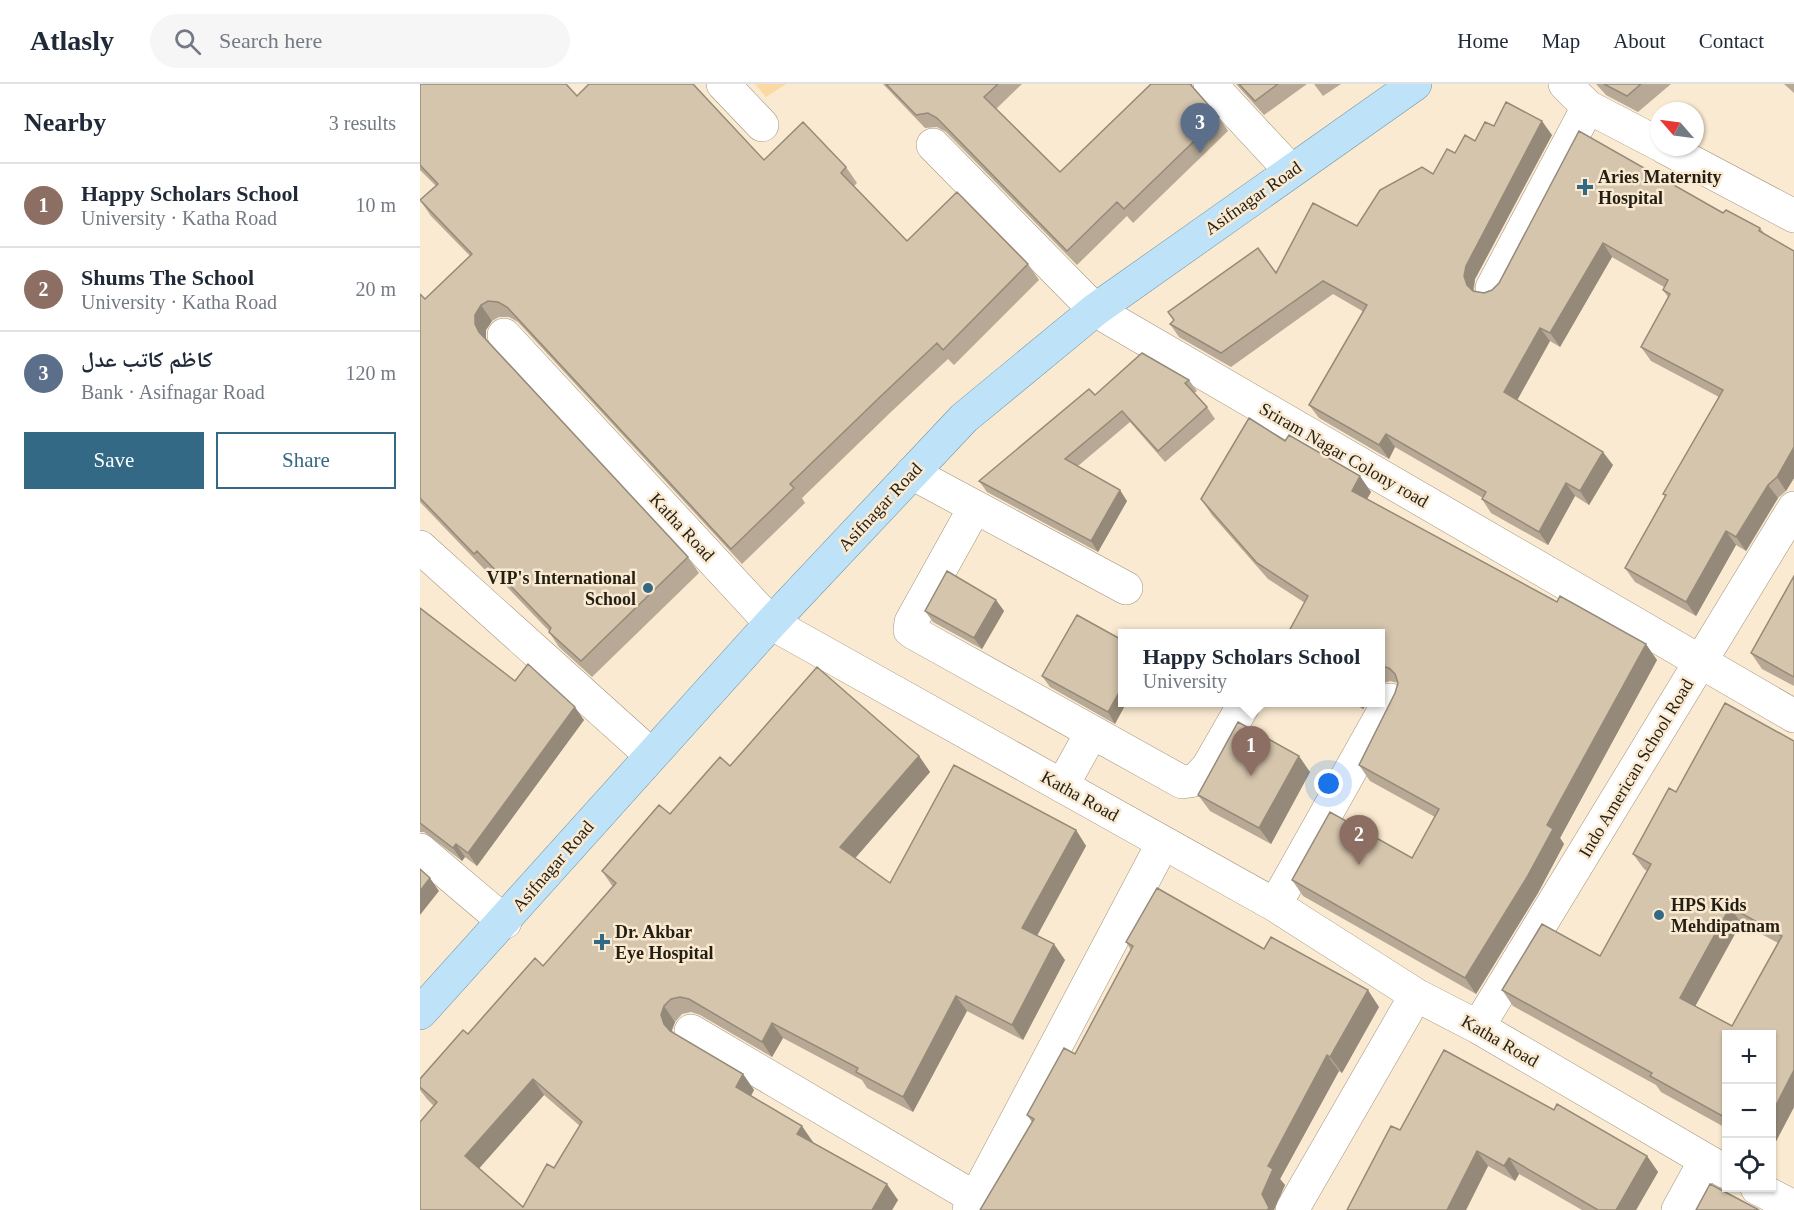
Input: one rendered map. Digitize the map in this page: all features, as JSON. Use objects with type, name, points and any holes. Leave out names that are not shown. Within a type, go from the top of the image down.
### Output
[{"type":"main road","name":"Asifnagar Road","points":[[420,1013],[505,922],[651,755],[771,623],[964,418],[1095,310],[1415,84]]},
{"type":"street","points":[[723,84],[762,125]]},
{"type":"street","points":[[1210,84],[1292,171]]},
{"type":"street","points":[[1565,84],[1588,107],[1650,139]]},
{"type":"street","points":[[1492,288],[1588,107]]},
{"type":"street","name":"Sriram Nagar Colony road","points":[[933,145],[1095,310],[1794,716]]},
{"type":"street","points":[[1681,156],[1794,216]]},
{"type":"street","name":"Katha Road","points":[[504,335],[771,623],[1275,905],[1416,995],[1478,1027],[1716,1166]]},
{"type":"street","points":[[912,473],[1126,588]]},
{"type":"street","points":[[975,507],[911,622],[910,630],[1182,782],[1196,780],[1208,767],[1242,707]]},
{"type":"street","name":"Indo American School Road","points":[[1478,1027],[1794,508]]},
{"type":"street","points":[[420,547],[651,755]]},
{"type":"street","points":[[1275,905],[1390,700]]},
{"type":"street","points":[[1062,786],[1092,732]]},
{"type":"street","points":[[691,1031],[972,1204],[1163,843]]},
{"type":"street","points":[[420,850],[505,922]]},
{"type":"street","points":[[1292,1210],[1416,995]]},
{"type":"street","points":[[1678,1210],[1716,1166]]},
{"type":"shaded area","points":[[755,84],[786,84],[766,97]]},
{"type":"building","points":[[420,84],[566,84],[577,96],[589,84],[693,84],[764,160],[803,122],[846,167],[841,173],[907,241],[957,192],[1028,264],[943,350],[937,343],[881,396],[790,484],[794,488],[731,549],[507,307],[498,302],[488,301],[481,305],[475,315],[475,324],[479,332],[688,557],[581,661],[549,632],[551,628],[477,551],[474,554],[420,498],[420,294],[425,299],[472,254],[420,200],[438,184],[420,165]]},
{"type":"building","points":[[886,84],[998,84],[984,97],[1060,172],[1151,84],[1190,84],[1219,117],[1124,209],[1117,202],[1067,251],[937,118],[928,113],[916,115]]},
{"type":"building","points":[[1239,84],[1278,84],[1255,101]]},
{"type":"building","points":[[1604,84],[1641,84],[1627,96]]},
{"type":"building","points":[[1506,102],[1542,121],[1466,266],[1464,276],[1467,285],[1473,291],[1484,293],[1492,290],[1499,283],[1579,131],[1723,213],[1726,210],[1760,228],[1759,231],[1794,251],[1794,447],[1777,477],[1768,485],[1736,537],[1726,531],[1686,602],[1625,568],[1666,495],[1663,494],[1723,390],[1641,347],[1670,294],[1663,290],[1668,280],[1603,243],[1550,333],[1540,328],[1504,392],[1603,452],[1580,491],[1566,483],[1539,532],[1482,499],[1486,492],[1386,434],[1379,445],[1309,405],[1367,305],[1323,281],[1221,353],[1170,324],[1174,320],[1168,312],[1258,248],[1276,273],[1313,203],[1357,226],[1380,190],[1422,167],[1433,174],[1447,149],[1455,153],[1465,135],[1475,141],[1485,122],[1494,126]]},
{"type":"building","points":[[1142,353],[1189,380],[1185,383],[1207,407],[1158,451],[1122,411],[1065,459],[1120,490],[1091,541],[979,481],[1089,389],[1095,395]]},
{"type":"building","points":[[1249,418],[1285,441],[1289,435],[1360,476],[1352,491],[1557,602],[1560,596],[1646,644],[1547,825],[1553,829],[1527,877],[1465,978],[1292,880],[1330,812],[1412,858],[1439,809],[1359,765],[1398,683],[1395,674],[1385,667],[1385,629],[1290,629],[1308,596],[1257,563],[1201,499]]},
{"type":"building","points":[[947,571],[996,600],[974,638],[925,611]]},
{"type":"building","points":[[1794,576],[1794,677],[1751,653]]},
{"type":"building","points":[[420,608],[515,681],[528,664],[575,707],[468,853],[456,844],[453,848],[420,823]]},
{"type":"building","points":[[1077,615],[1118,638],[1118,694],[1108,712],[1042,676]]},
{"type":"building","points":[[817,667],[919,756],[840,847],[890,883],[954,765],[1076,830],[1022,928],[1054,944],[1012,1025],[956,996],[903,1097],[856,1072],[858,1068],[772,1023],[762,1042],[689,999],[680,997],[671,999],[664,1006],[661,1015],[670,1031],[743,1074],[736,1087],[802,1126],[797,1134],[887,1184],[872,1210],[420,1210],[420,1122],[437,1102],[420,1087],[420,1079],[463,1030],[468,1034],[535,958],[543,966],[616,883],[602,871],[659,805],[670,814],[720,757],[730,766]],"holes":[[[533,1079],[582,1122],[554,1168],[547,1164],[523,1207],[465,1156]]]},
{"type":"building","points":[[1725,703],[1794,741],[1794,1070],[1776,1105],[1776,1030],[1722,1030],[1722,1116],[1650,1076],[1652,1073],[1502,990],[1542,924],[1600,956],[1651,864],[1633,854],[1669,788],[1676,792]],"holes":[[[1730,907],[1782,936],[1732,1026],[1680,998]]]},
{"type":"building","points":[[1238,722],[1299,756],[1259,828],[1198,795]]},
{"type":"building","points":[[420,869],[430,878],[420,891]]},
{"type":"building","points":[[1157,888],[1264,949],[1271,937],[1368,990],[1330,1057],[1327,1055],[1268,1166],[1273,1169],[1262,1194],[1269,1208],[1267,1210],[980,1210],[1034,1119],[1027,1115],[1064,1048],[1075,1054],[1133,946],[1126,942]]},
{"type":"building","points":[[1444,1050],[1554,1110],[1557,1104],[1647,1156],[1616,1210],[1598,1210],[1509,1158],[1504,1166],[1477,1151],[1447,1210],[1347,1210],[1391,1126],[1400,1130]]},
{"type":"building","points":[[1710,1184],[1759,1210],[1696,1210]]},
{"type":"place","name":"كاظم كاتب عدل","points":[[1200,153]]},
{"type":"place","name":"Aries Maternity Hospital","points":[[1585,187]]},
{"type":"place","name":"VIP's International School","points":[[648,588]]},
{"type":"place","name":"Happy Scholars School","points":[[1251,776]]},
{"type":"place","name":"Shums The School","points":[[1359,865]]},
{"type":"place","name":"HPS Kids Mehdipatnam","points":[[1659,915]]},
{"type":"place","name":"Dr. Akbar Eye Hospital","points":[[602,942]]}]
